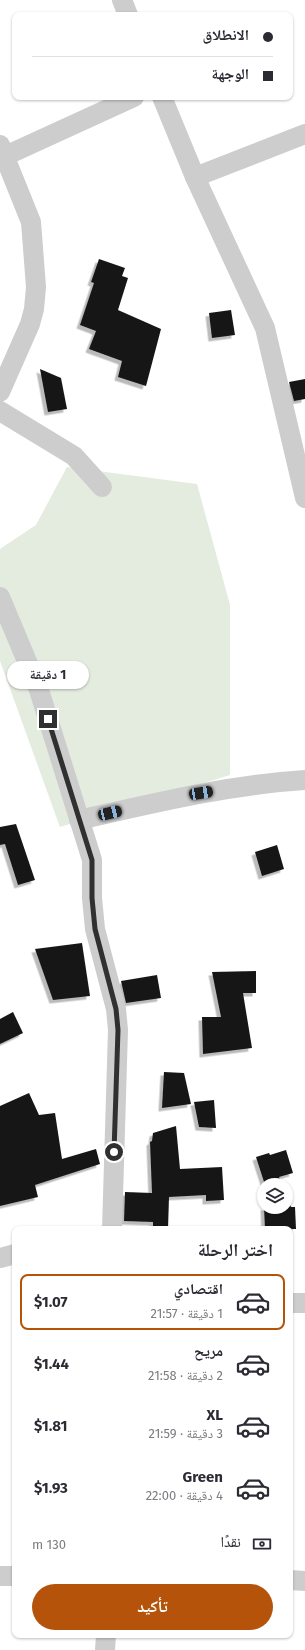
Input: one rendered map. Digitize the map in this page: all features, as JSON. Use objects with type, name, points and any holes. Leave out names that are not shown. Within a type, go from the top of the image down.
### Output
[{"type":"street","points":[[122,0],[127,12]]},
{"type":"street","points":[[0,392],[30,324],[34,309],[36,287],[31,222],[3,151],[127,100]]},
{"type":"street","points":[[163,100],[195,177],[265,328],[305,498]]},
{"type":"street","points":[[195,177],[305,134]]},
{"type":"street","points":[[0,411],[74,456],[102,487]]},
{"type":"street","points":[[0,597],[39,690],[92,860],[92,898],[95,929],[116,1009],[118,1030],[112,1226]]},
{"type":"street","points":[[80,820],[186,795],[274,782],[305,780]]},
{"type":"street","points":[[0,1258],[12,1255]]},
{"type":"street","points":[[293,1303],[305,1303]]},
{"type":"street","points":[[0,1576],[12,1576]]},
{"type":"street","points":[[293,1580],[305,1580]]},
{"type":"street","points":[[105,1650],[106,1638]]},
{"type":"shaded area","points":[[67,467],[197,484],[230,605],[230,775],[60,827],[0,661],[0,549],[36,525]]},
{"type":"building","points":[[99,259],[125,268],[122,276],[128,278],[118,310],[161,329],[146,386],[118,377],[122,361],[89,349],[96,331],[80,325],[94,283],[91,282]]},
{"type":"building","points":[[231,310],[235,335],[212,338],[209,313]]},
{"type":"building","points":[[40,369],[61,378],[67,409],[48,412]]},
{"type":"building","points":[[305,379],[305,399],[294,401],[289,382]]},
{"type":"building","points":[[16,824],[35,880],[18,885],[5,844],[0,845],[0,827]]},
{"type":"building","points":[[277,845],[284,869],[262,876],[255,852]]},
{"type":"building","points":[[82,943],[90,996],[53,1000],[35,949]]},
{"type":"building","points":[[256,971],[256,993],[243,993],[252,1048],[203,1054],[202,1017],[221,1017],[212,972]]},
{"type":"building","points":[[157,975],[161,998],[126,1003],[121,981]]},
{"type":"building","points":[[13,1012],[23,1033],[0,1044],[0,1019]]},
{"type":"building","points":[[164,1072],[184,1073],[191,1104],[162,1108]]},
{"type":"building","points":[[29,1093],[39,1115],[55,1113],[62,1159],[96,1149],[100,1164],[35,1185],[38,1197],[0,1206],[0,1106]]},
{"type":"building","points":[[214,1100],[216,1128],[199,1127],[194,1102]]},
{"type":"building","points":[[176,1126],[180,1169],[222,1167],[224,1200],[206,1201],[206,1195],[169,1197],[168,1226],[153,1226],[153,1222],[124,1221],[125,1192],[152,1193],[150,1142],[152,1141],[153,1133]]},
{"type":"building","points":[[286,1150],[293,1173],[279,1178],[263,1178],[256,1157],[269,1153],[270,1155]]},
{"type":"building","points":[[293,1207],[295,1207],[296,1229],[293,1229],[293,1226],[265,1226],[264,1214],[293,1214]]},
{"type":"route","points":[[48,719],[92,860],[92,898],[95,929],[116,1009],[118,1030],[114,1152]]}]
